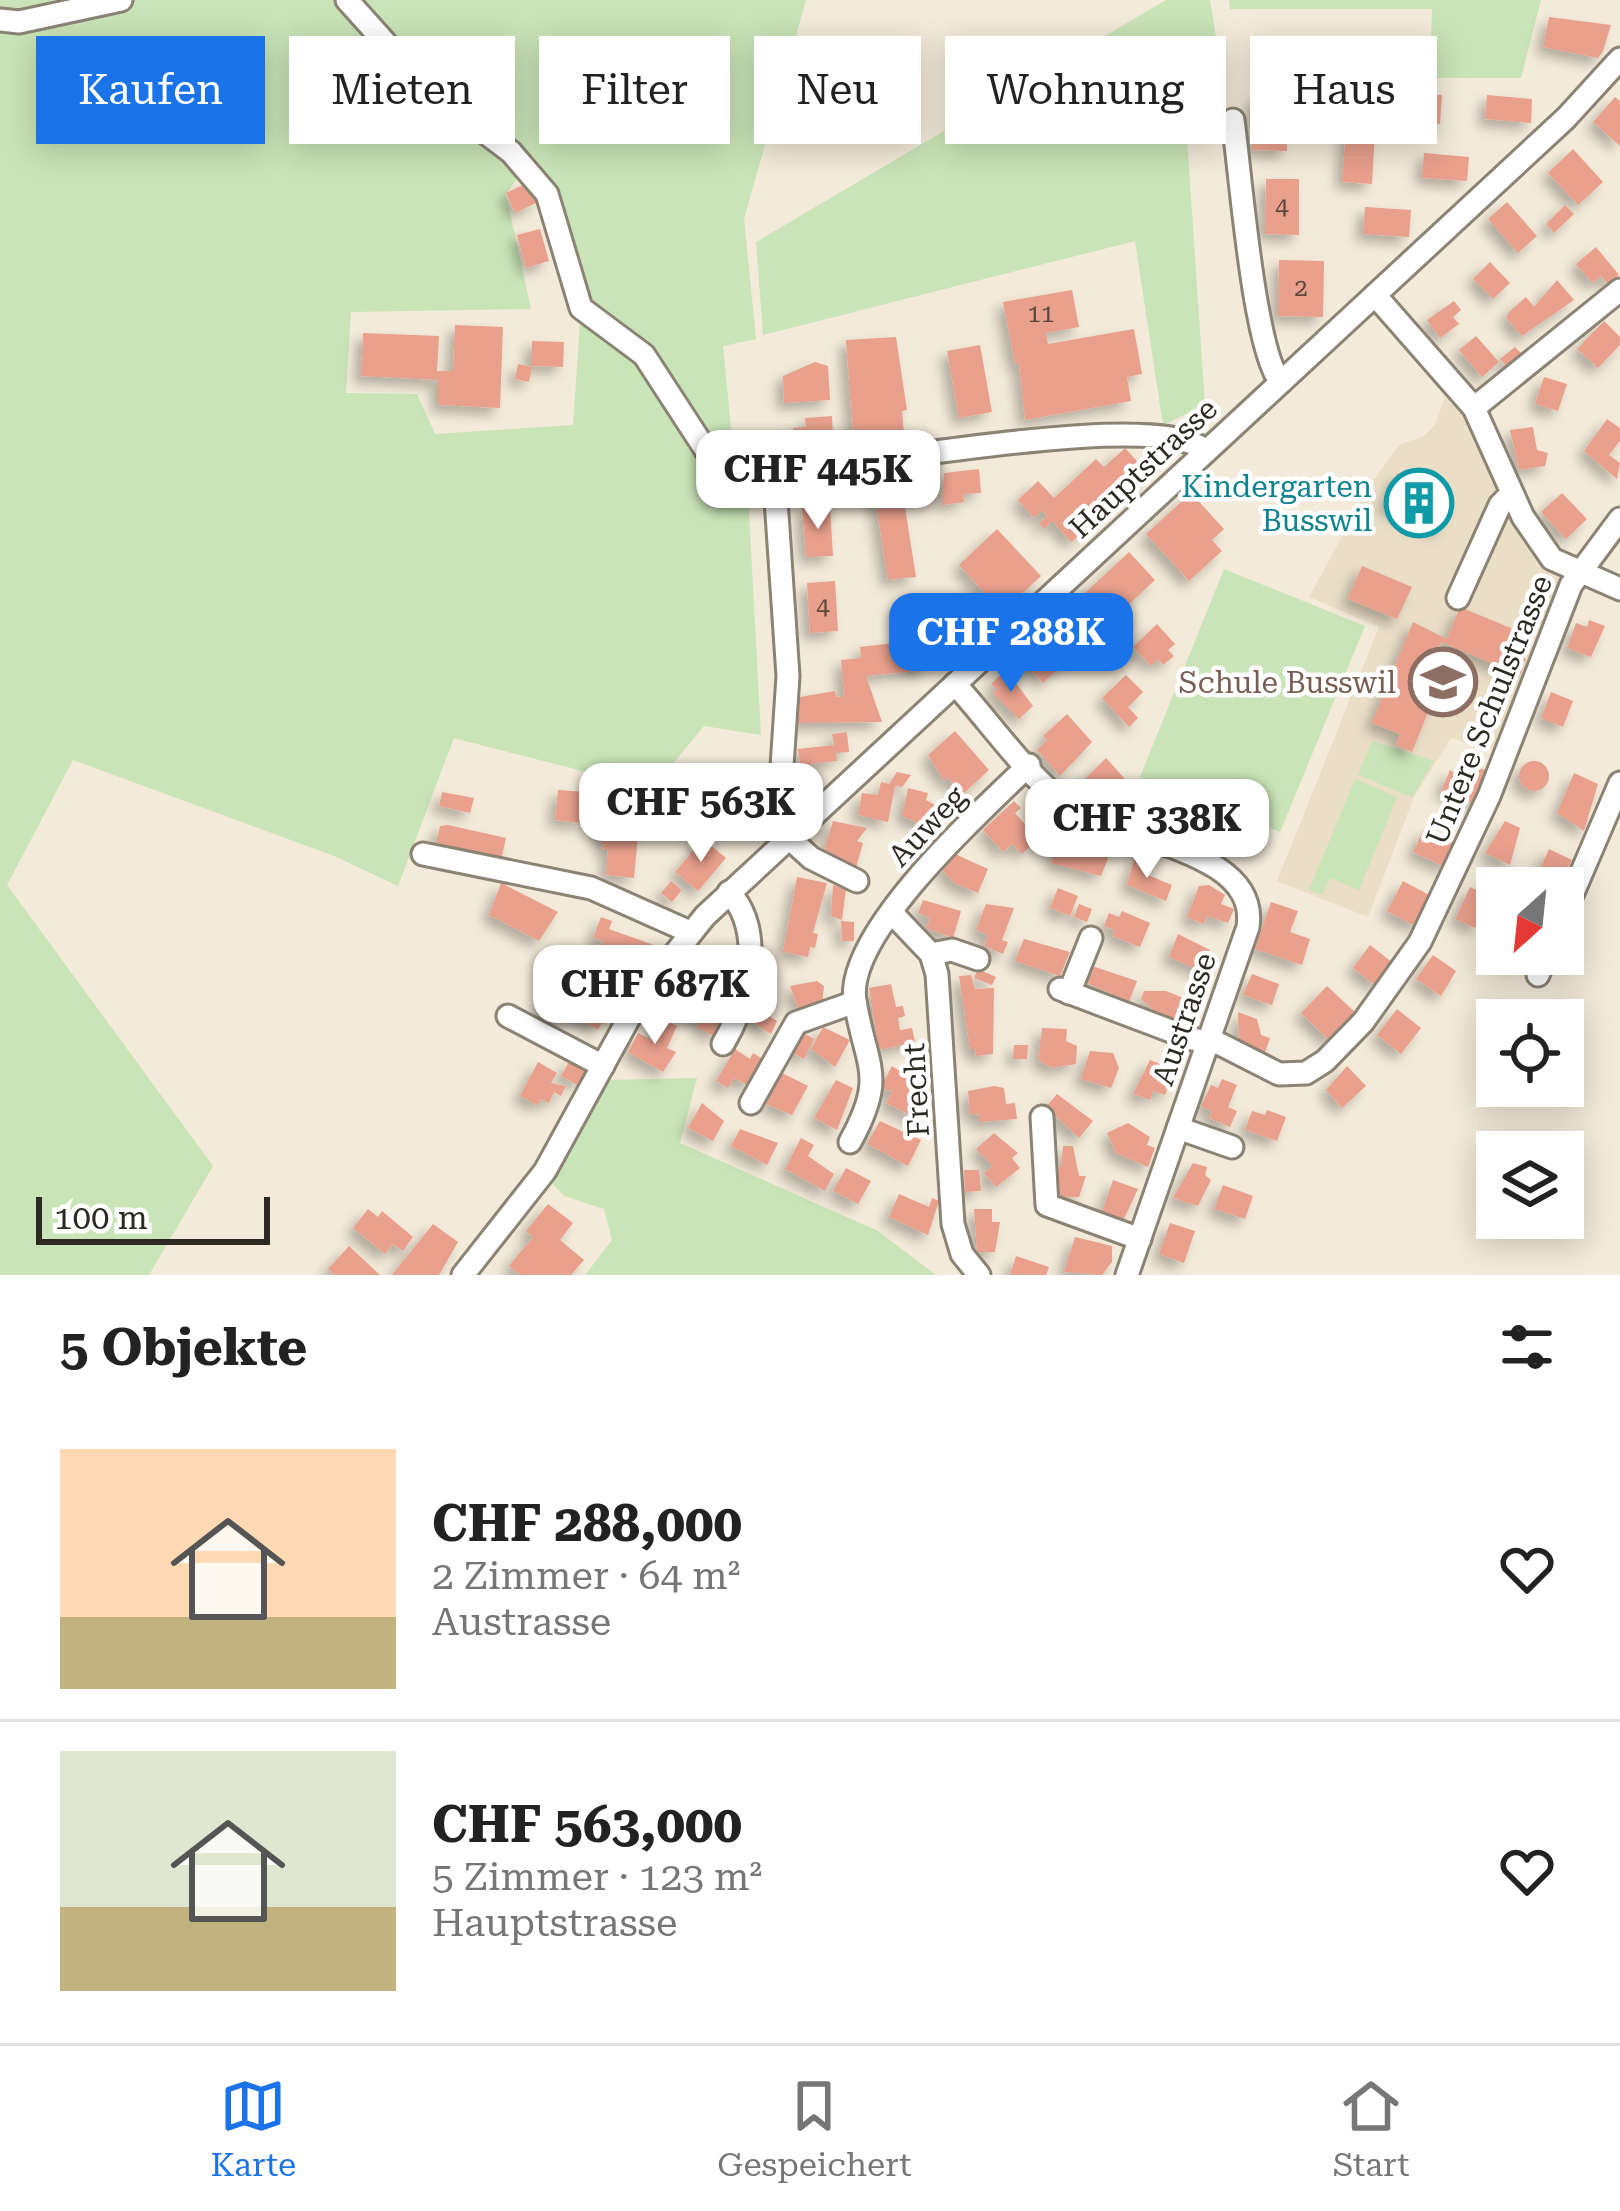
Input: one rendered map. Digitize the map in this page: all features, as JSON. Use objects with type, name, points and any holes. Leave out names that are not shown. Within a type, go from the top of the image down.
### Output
[{"type":"street","points":[[0,20],[19,22],[122,0]]},
{"type":"street","points":[[347,0],[426,88],[511,152],[547,194],[581,308],[644,355],[711,458],[775,485],[806,470],[842,464],[1088,436],[1183,438],[1206,451]]},
{"type":"street","name":"Hauptstrasse","points":[[463,1275],[545,1171],[641,996],[690,932],[1567,118],[1620,59]]},
{"type":"street","points":[[1233,120],[1262,328],[1273,373],[1281,382]]},
{"type":"street","points":[[1474,408],[1620,290]]},
{"type":"street","points":[[1375,295],[1474,408],[1512,493],[1552,559],[1620,589]]},
{"type":"street","points":[[775,485],[788,676],[778,827],[811,858],[857,881]]},
{"type":"street","points":[[1458,598],[1499,505],[1512,493]]},
{"type":"street","points":[[1578,573],[1620,519]]},
{"type":"street","name":"Untere Schulstrasse","points":[[1209,1042],[1279,1074],[1293,1075],[1317,1067],[1363,1022],[1402,972],[1443,898],[1578,573]]},
{"type":"street","name":"Austrasse","points":[[955,683],[1063,803],[1228,872],[1248,896],[1248,927],[1127,1275]]},
{"type":"street","name":"Auweg","points":[[854,1002],[857,979],[891,912],[930,861],[1029,765]]},
{"type":"street","points":[[1584,867],[1620,783]]},
{"type":"street","points":[[423,854],[592,887],[690,932]]},
{"type":"street","points":[[723,1045],[747,987],[747,917],[729,892]]},
{"type":"street","points":[[891,912],[931,954],[952,950],[977,959]]},
{"type":"street","points":[[1091,938],[1064,991],[1209,1042]]},
{"type":"street","name":"Frecht","points":[[931,954],[940,992],[953,1224],[962,1255],[979,1275]]},
{"type":"street","points":[[751,1103],[796,1023],[854,1002],[873,1096],[850,1142]]},
{"type":"street","points":[[508,1016],[603,1066]]},
{"type":"street","points":[[1042,1117],[1047,1205],[1140,1240]]},
{"type":"street","points":[[1178,1128],[1232,1147]]},
{"type":"shaded area","name":"Schule Busswil","points":[[1445,397],[1462,415],[1564,585],[1502,753],[1451,738],[1414,797],[1368,917],[1277,881],[1379,627],[1309,597],[1370,485],[1399,445],[1424,436],[1435,425]]},
{"type":"green space","points":[[0,0],[806,0],[796,36],[754,36],[754,144],[765,144],[744,219],[756,339],[723,346],[733,448],[712,458],[747,475],[761,735],[704,726],[652,789],[454,738],[398,886],[334,856],[73,760],[7,885],[213,1166],[149,1275],[0,1275]],"holes":[[[524,169],[564,250],[581,308],[573,425],[435,434],[417,394],[346,393],[351,312],[531,309],[506,194]]]},
{"type":"green space","points":[[1166,0],[1210,0],[1216,36],[1105,36]]},
{"type":"green space","points":[[1229,0],[1541,0],[1521,78],[1437,78],[1432,9],[1230,9]]},
{"type":"green space","points":[[945,130],[945,144],[1187,144],[1205,405],[1163,425],[1135,241],[763,335],[756,242]]},
{"type":"green space","points":[[1224,569],[1365,626],[1280,832],[1140,777]]},
{"type":"green space","points":[[1372,741],[1434,761],[1412,797],[1358,775]]},
{"type":"green space","points":[[1355,779],[1397,797],[1359,890],[1330,878],[1322,895],[1309,890]]},
{"type":"green space","points":[[697,1078],[680,1143],[878,1231],[936,1275],[585,1275],[612,1240],[604,1209],[564,1196],[552,1183],[606,1080]]},
{"type":"building","points":[[1549,17],[1611,25],[1598,58],[1543,47]]},
{"type":"building","points":[[1437,95],[1442,95],[1437,124]]},
{"type":"building","points":[[1487,95],[1532,99],[1531,123],[1485,119]]},
{"type":"building","points":[[1615,97],[1620,101],[1620,146],[1593,122]]},
{"type":"building","points":[[1252,144],[1287,144],[1287,151],[1252,150]]},
{"type":"building","points":[[1345,144],[1374,144],[1372,184],[1342,182]]},
{"type":"building","points":[[1573,149],[1603,182],[1578,205],[1548,173]]},
{"type":"building","points":[[1424,153],[1469,157],[1467,181],[1422,178]]},
{"type":"building","points":[[1266,179],[1299,179],[1299,235],[1265,234]]},
{"type":"building","points":[[529,182],[538,202],[515,213],[506,193]]},
{"type":"building","points":[[1507,202],[1537,236],[1518,253],[1488,219]]},
{"type":"building","points":[[1565,205],[1574,214],[1554,233],[1546,224]]},
{"type":"building","points":[[1365,207],[1411,210],[1409,237],[1363,234]]},
{"type":"building","points":[[540,229],[549,261],[526,268],[517,235]]},
{"type":"building","points":[[1596,247],[1619,275],[1608,284],[1601,276],[1592,283],[1576,264]]},
{"type":"building","points":[[1279,260],[1324,261],[1323,317],[1278,316]]},
{"type":"building","points":[[1490,262],[1510,283],[1493,299],[1473,279]]},
{"type":"building","points":[[1557,280],[1574,300],[1522,336],[1506,318],[1509,312],[1526,297],[1534,307]]},
{"type":"building","points":[[1072,290],[1079,327],[1046,333],[1048,344],[1134,329],[1142,374],[1127,377],[1131,401],[1025,420],[1019,363],[1015,364],[1003,302]]},
{"type":"building","points":[[1454,301],[1461,310],[1453,317],[1459,324],[1440,338],[1427,320]]},
{"type":"building","points":[[1604,321],[1620,337],[1620,345],[1598,368],[1577,349]]},
{"type":"building","points":[[455,325],[503,327],[500,408],[438,405],[438,380],[361,376],[363,333],[439,336],[437,371],[453,371]]},
{"type":"building","points":[[1476,336],[1499,362],[1482,377],[1459,350]]},
{"type":"building","points":[[896,337],[907,410],[902,411],[904,435],[853,437],[846,340]]},
{"type":"building","points":[[532,341],[564,342],[563,367],[531,366]]},
{"type":"building","points":[[980,345],[992,412],[959,418],[947,351]]},
{"type":"building","points":[[1515,347],[1524,356],[1509,369],[1500,359]]},
{"type":"building","points":[[815,362],[828,366],[830,400],[784,403],[783,376]]},
{"type":"building","points":[[518,364],[532,367],[529,382],[515,379]]},
{"type":"building","points":[[1544,377],[1567,384],[1558,411],[1535,404]]},
{"type":"building","points":[[832,416],[833,435],[853,433],[854,449],[794,452],[793,428],[806,427],[805,418]]},
{"type":"building","points":[[1607,419],[1620,428],[1620,441],[1609,455],[1620,463],[1617,479],[1584,451]]},
{"type":"building","points":[[1533,427],[1537,450],[1548,453],[1545,466],[1519,470],[1510,430]]},
{"type":"building","points":[[1125,448],[1149,474],[1071,542],[1052,521],[1044,529],[1039,523],[1047,516],[1042,511],[1034,518],[1018,500],[1038,481],[1054,498],[1096,459],[1104,467]]},
{"type":"building","points":[[979,469],[981,493],[963,494],[964,502],[942,505],[944,473]]},
{"type":"building","name":"Kindergarten Busswil","points":[[1397,473],[1423,485],[1419,494],[1426,497],[1430,488],[1455,500],[1439,531],[1384,505]]},
{"type":"building","points":[[901,482],[916,577],[888,580],[873,485]]},
{"type":"building","points":[[1191,493],[1224,529],[1212,540],[1222,551],[1189,581],[1146,534]]},
{"type":"building","points":[[1562,493],[1587,519],[1566,539],[1541,512]]},
{"type":"building","points":[[830,506],[833,556],[806,557],[802,508]]},
{"type":"building","points":[[997,529],[1041,576],[1002,612],[959,565]]},
{"type":"building","points":[[1129,552],[1155,580],[1108,624],[1084,594]]},
{"type":"building","points":[[1362,566],[1412,587],[1397,619],[1348,599]]},
{"type":"building","points":[[835,581],[838,631],[810,633],[807,583]]},
{"type":"building","points":[[968,603],[971,635],[959,636],[961,650],[926,653],[927,670],[866,676],[882,722],[796,723],[794,698],[835,691],[836,697],[844,696],[841,660],[861,658],[860,647],[903,642],[900,609]]},
{"type":"building","points":[[1460,607],[1530,636],[1522,657],[1526,659],[1520,675],[1441,642],[1431,665],[1445,670],[1412,752],[1396,745],[1400,734],[1372,723],[1413,622],[1447,639]]},
{"type":"building","points":[[1063,614],[1091,639],[1043,683],[1018,656]]},
{"type":"building","points":[[1589,620],[1605,626],[1591,657],[1567,648],[1576,623],[1587,627]]},
{"type":"building","points":[[1157,624],[1175,644],[1168,650],[1174,656],[1163,665],[1158,659],[1151,666],[1133,647]]},
{"type":"building","points":[[1006,670],[1033,706],[1019,719],[993,693],[997,689],[991,684]]},
{"type":"building","points":[[1126,675],[1143,692],[1128,707],[1138,718],[1129,727],[1102,698]]},
{"type":"building","points":[[1551,692],[1573,701],[1563,727],[1541,718]]},
{"type":"building","points":[[1067,714],[1092,742],[1060,776],[1037,750],[1047,740],[1043,736]]},
{"type":"building","points":[[955,731],[989,770],[963,794],[948,778],[944,781],[928,755]]},
{"type":"building","points":[[847,732],[849,752],[836,753],[837,761],[800,765],[798,749],[834,745],[832,734]]},
{"type":"building","points":[[1106,758],[1126,780],[1097,802],[1086,789],[1092,784],[1086,778]]},
{"type":"building","points":[[1534,761],[1545,765],[1549,776],[1545,787],[1534,791],[1523,787],[1519,776],[1523,765]]},
{"type":"building","points":[[749,765],[777,767],[774,805],[747,803]]},
{"type":"building","points":[[1476,766],[1490,772],[1475,805],[1441,791],[1450,770],[1469,783]]},
{"type":"building","points":[[897,772],[911,775],[902,787],[895,786],[888,822],[858,815],[862,793],[878,795],[881,782],[889,784]]},
{"type":"building","points":[[1574,773],[1598,784],[1584,831],[1557,813]]},
{"type":"building","points":[[690,775],[717,795],[703,813],[694,806],[686,817],[666,802]]},
{"type":"building","points":[[908,788],[928,793],[926,800],[939,807],[934,830],[902,816]]},
{"type":"building","points":[[558,790],[585,792],[582,823],[555,820]]},
{"type":"building","points":[[442,792],[474,798],[470,813],[439,806]]},
{"type":"building","points":[[1014,801],[1021,808],[1015,813],[1038,839],[1022,854],[1012,844],[1003,852],[983,830]]},
{"type":"building","points":[[611,811],[640,814],[634,878],[606,875],[608,850],[603,849],[601,838],[602,829],[609,830]]},
{"type":"building","points":[[833,821],[867,828],[857,841],[863,843],[855,871],[821,861]]},
{"type":"building","points":[[1505,821],[1520,828],[1510,865],[1485,853]]},
{"type":"building","points":[[440,826],[506,838],[500,865],[435,848]]},
{"type":"building","points":[[1424,829],[1458,844],[1447,868],[1413,852]]},
{"type":"building","points":[[1083,838],[1109,856],[1101,876],[1051,863],[1063,839],[1078,850]]},
{"type":"building","points":[[703,839],[726,858],[698,891],[675,872]]},
{"type":"building","points":[[1549,849],[1572,860],[1569,867],[1541,867]]},
{"type":"building","points":[[955,854],[988,869],[978,893],[954,883],[941,868]]},
{"type":"building","points":[[1135,855],[1148,861],[1143,873],[1172,885],[1166,901],[1127,885]]},
{"type":"building","points":[[797,877],[827,883],[813,933],[818,934],[815,948],[810,947],[808,957],[783,952]]},
{"type":"building","points":[[671,881],[682,890],[672,902],[661,893]]},
{"type":"building","points":[[1403,881],[1433,897],[1417,927],[1387,911]]},
{"type":"building","points":[[501,883],[558,912],[539,941],[489,915]]},
{"type":"building","points":[[833,885],[846,889],[842,920],[831,916]]},
{"type":"building","points":[[1209,885],[1225,895],[1221,904],[1234,909],[1228,923],[1207,916],[1204,924],[1187,917],[1199,886]]},
{"type":"building","points":[[1470,887],[1476,890],[1475,928],[1455,919]]},
{"type":"building","points":[[1058,888],[1078,896],[1070,916],[1050,908]]},
{"type":"building","points":[[923,900],[961,911],[953,938],[926,928],[930,918],[918,913]]},
{"type":"building","points":[[1271,902],[1298,911],[1290,932],[1310,939],[1302,965],[1255,949]]},
{"type":"building","points":[[986,904],[1014,908],[1002,940],[1008,942],[1003,954],[984,946],[988,935],[976,930]]},
{"type":"building","points":[[1079,904],[1092,909],[1087,922],[1074,917]]},
{"type":"building","points":[[1122,911],[1150,923],[1140,947],[1112,936],[1115,930],[1104,926],[1109,913],[1119,917]]},
{"type":"building","points":[[601,917],[612,921],[609,929],[662,948],[647,971],[599,951],[603,941],[593,938]]},
{"type":"building","points":[[841,921],[854,922],[854,941],[842,941]]},
{"type":"building","points":[[1178,934],[1210,950],[1207,957],[1216,961],[1210,975],[1169,957]]},
{"type":"building","points":[[1024,939],[1070,952],[1060,976],[1015,961]]},
{"type":"building","points":[[1370,945],[1393,963],[1376,986],[1353,968]]},
{"type":"building","points":[[1433,955],[1456,971],[1441,996],[1416,979]]},
{"type":"building","points":[[1092,966],[1137,981],[1129,1002],[1087,983],[1081,975]]},
{"type":"building","points":[[574,967],[584,973],[580,981],[615,999],[598,1030],[568,1013],[562,1024],[538,1011],[545,997],[553,1001]]},
{"type":"building","points":[[978,969],[996,977],[992,985],[974,978]]},
{"type":"building","points":[[1252,974],[1279,984],[1272,1005],[1243,995]]},
{"type":"building","points":[[971,975],[975,989],[994,988],[993,1054],[976,1056],[975,1049],[970,1049],[959,976]]},
{"type":"building","points":[[687,976],[736,1008],[713,1036],[697,1027],[703,1019],[666,1006]]},
{"type":"building","points":[[760,977],[768,979],[770,1017],[777,1021],[771,1034],[750,1021]]},
{"type":"building","points":[[817,981],[824,986],[822,1004],[798,1008],[790,986]]},
{"type":"building","points":[[891,984],[896,1007],[903,1006],[905,1016],[898,1018],[900,1030],[912,1028],[915,1042],[879,1050],[869,988]]},
{"type":"building","points":[[1327,986],[1357,1014],[1330,1041],[1301,1013]]},
{"type":"building","points":[[1144,991],[1166,991],[1193,1002],[1185,1024],[1158,1014],[1141,999]]},
{"type":"building","points":[[1397,1009],[1421,1028],[1401,1054],[1377,1035]]},
{"type":"building","points":[[1238,1012],[1257,1019],[1261,1035],[1270,1038],[1265,1052],[1239,1042]]},
{"type":"building","points":[[663,1019],[677,1026],[667,1048],[676,1052],[663,1072],[628,1052],[638,1033],[652,1040]]},
{"type":"building","points":[[823,1027],[850,1040],[835,1067],[811,1049]]},
{"type":"building","points":[[1042,1028],[1067,1029],[1066,1041],[1077,1046],[1076,1064],[1052,1068],[1038,1060]]},
{"type":"building","points":[[800,1031],[814,1039],[804,1059],[789,1051]]},
{"type":"building","points":[[1014,1045],[1028,1045],[1027,1059],[1013,1059]]},
{"type":"building","points":[[735,1049],[750,1059],[753,1053],[763,1059],[749,1086],[734,1078],[728,1088],[716,1081]]},
{"type":"building","points":[[1090,1051],[1113,1053],[1119,1068],[1111,1088],[1081,1079]]},
{"type":"building","points":[[570,1060],[586,1069],[577,1085],[561,1076]]},
{"type":"building","points":[[1150,1060],[1175,1070],[1165,1095],[1153,1091],[1150,1100],[1133,1094]]},
{"type":"building","points":[[538,1062],[557,1073],[551,1083],[566,1086],[561,1096],[554,1092],[549,1103],[541,1099],[537,1105],[520,1096]]},
{"type":"building","points":[[892,1066],[920,1084],[911,1102],[919,1106],[920,1120],[886,1103],[892,1092],[881,1087]]},
{"type":"building","points":[[1347,1066],[1366,1086],[1342,1108],[1326,1090]]},
{"type":"building","points":[[782,1073],[808,1086],[792,1115],[766,1104]]},
{"type":"building","points":[[1222,1079],[1237,1085],[1228,1107],[1237,1111],[1230,1127],[1209,1118],[1212,1111],[1201,1106],[1211,1085],[1218,1088]]},
{"type":"building","points":[[836,1080],[853,1088],[837,1130],[814,1118]]},
{"type":"building","points":[[1004,1088],[1006,1104],[1015,1103],[1017,1119],[979,1122],[979,1114],[970,1115],[968,1091]]},
{"type":"building","points":[[1057,1094],[1093,1121],[1079,1138],[1046,1107]]},
{"type":"building","points":[[702,1103],[724,1121],[713,1141],[688,1128]]},
{"type":"building","points":[[1267,1110],[1286,1117],[1277,1141],[1245,1130],[1252,1111],[1265,1115]]},
{"type":"building","points":[[880,1121],[921,1140],[908,1166],[867,1144]]},
{"type":"building","points":[[1128,1123],[1150,1137],[1147,1145],[1155,1148],[1148,1167],[1116,1153],[1107,1133]]},
{"type":"building","points":[[740,1129],[778,1143],[767,1165],[731,1146]]},
{"type":"building","points":[[994,1133],[1018,1153],[1012,1158],[1020,1168],[996,1187],[984,1173],[993,1166],[976,1149]]},
{"type":"building","points":[[801,1138],[814,1145],[808,1156],[834,1174],[825,1191],[785,1169]]},
{"type":"building","points":[[1063,1146],[1073,1146],[1079,1176],[1086,1176],[1079,1197],[1054,1198],[1052,1168],[1061,1167]]},
{"type":"building","points":[[1193,1163],[1207,1167],[1205,1175],[1211,1180],[1198,1206],[1173,1198]]},
{"type":"building","points":[[846,1168],[871,1181],[858,1204],[833,1191]]},
{"type":"building","points":[[964,1170],[979,1170],[981,1191],[965,1192]]},
{"type":"building","points":[[1113,1180],[1138,1189],[1122,1223],[1101,1215]]},
{"type":"building","points":[[1223,1185],[1253,1196],[1245,1219],[1214,1209]]},
{"type":"building","points":[[899,1194],[929,1207],[932,1198],[939,1201],[928,1235],[889,1217]]},
{"type":"building","points":[[548,1204],[573,1223],[560,1240],[584,1260],[571,1275],[520,1275],[509,1266],[533,1237],[526,1231]]},
{"type":"building","points":[[368,1209],[378,1217],[382,1211],[413,1237],[403,1251],[393,1244],[385,1254],[353,1228]]},
{"type":"building","points":[[974,1209],[992,1209],[992,1222],[1000,1222],[995,1252],[977,1252]]},
{"type":"building","points":[[1170,1223],[1195,1231],[1184,1263],[1159,1254]]},
{"type":"building","points":[[433,1224],[458,1242],[439,1275],[392,1275]]},
{"type":"building","points":[[1075,1237],[1112,1246],[1112,1262],[1102,1275],[1064,1272]]},
{"type":"building","points":[[349,1246],[380,1275],[335,1275],[328,1269]]},
{"type":"building","points":[[1016,1256],[1049,1267],[1046,1275],[1010,1275]]},
{"type":"place","name":"Kindergarten Busswil","points":[[1419,503]]},
{"type":"place","name":"Schule Busswil","points":[[1443,682]]}]
